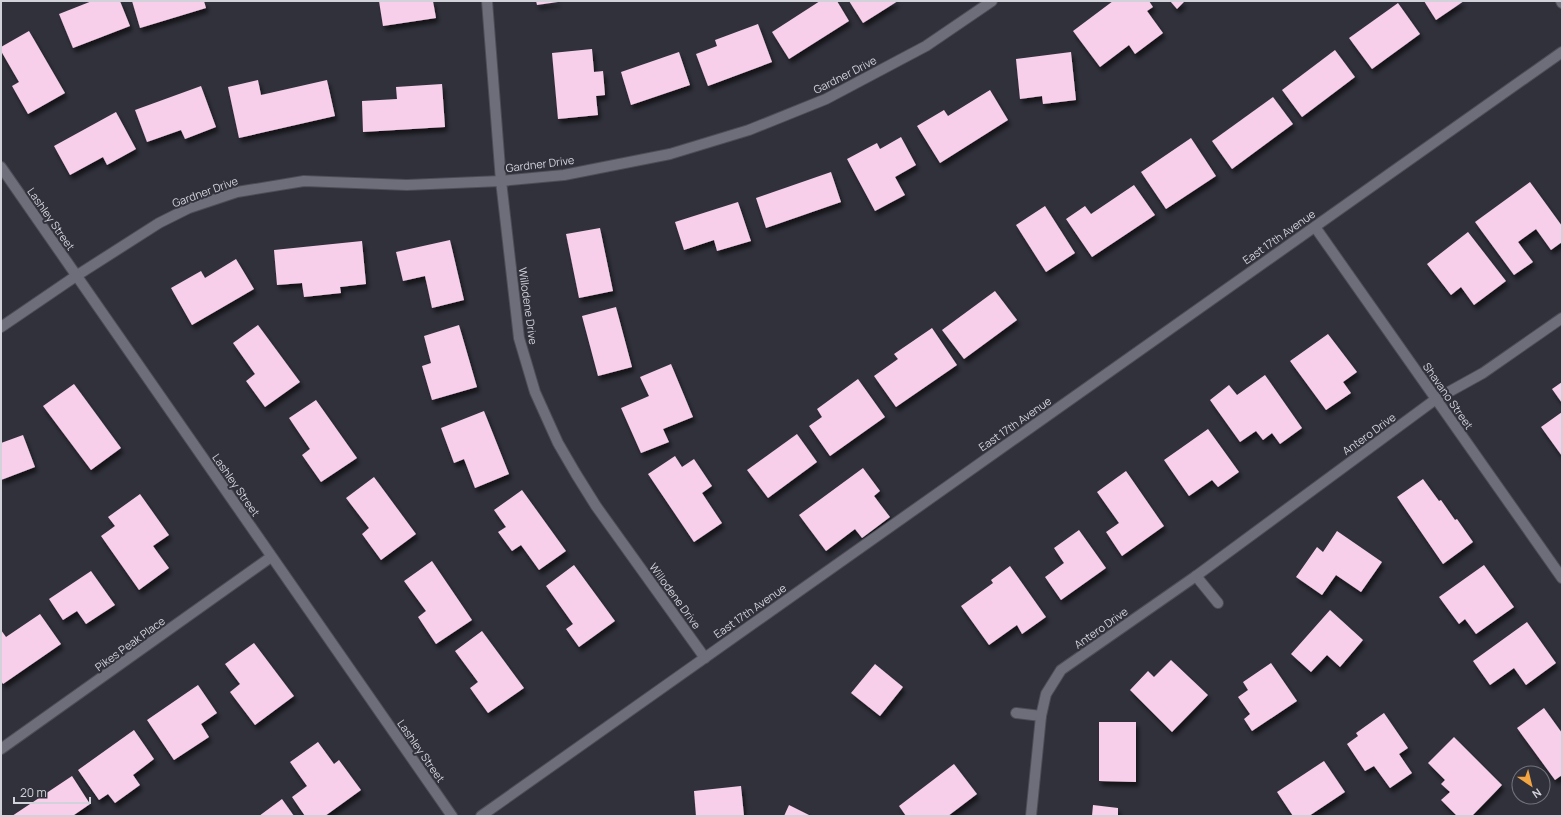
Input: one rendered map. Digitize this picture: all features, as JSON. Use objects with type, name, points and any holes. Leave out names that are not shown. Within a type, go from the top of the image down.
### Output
[{"type":"street","name":"Willodene Drive","points":[[487,1],[501,181],[519,338],[535,392],[558,442],[596,506],[705,658]]},
{"type":"street","name":"Gardner Drive","points":[[1,327],[76,276],[159,223],[189,208],[237,192],[304,181],[407,185],[501,181],[564,175],[670,154],[749,130],[826,99],[926,46],[992,1]]},
{"type":"street","name":"East 17th Avenue","points":[[482,816],[1562,52]]},
{"type":"street","name":"Lashley Street","points":[[1,168],[452,816]]},
{"type":"street","name":"Shavano Street","points":[[1315,227],[1562,578]]},
{"type":"street","name":"Antero Drive","points":[[1031,816],[1041,716],[1046,694],[1062,670],[1196,576],[1436,399],[1483,373],[1562,318]]},
{"type":"street","name":"Pikes Peak Place","points":[[1,749],[272,557]]},
{"type":"street","points":[[1196,576],[1218,603]]},
{"type":"street","points":[[1016,713],[1041,716]]},
{"type":"building","points":[[92,1],[120,1],[130,26],[73,48],[59,14]]},
{"type":"building","points":[[132,1],[204,1],[206,8],[140,28]]},
{"type":"building","points":[[379,1],[433,1],[436,18],[383,26]]},
{"type":"building","points":[[536,1],[558,1],[558,2],[537,5]]},
{"type":"building","points":[[820,1],[837,1],[849,21],[789,59],[772,32]]},
{"type":"building","points":[[849,1],[898,1],[863,23]]},
{"type":"building","points":[[1113,1],[1149,1],[1153,7],[1147,11],[1163,33],[1135,54],[1129,45],[1100,67],[1073,31]]},
{"type":"building","points":[[1170,1],[1185,1],[1177,9]]},
{"type":"building","points":[[1424,1],[1464,1],[1436,20]]},
{"type":"building","points":[[1398,3],[1420,34],[1372,69],[1349,38]]},
{"type":"building","points":[[758,24],[772,62],[708,86],[696,54],[717,46],[715,40]]},
{"type":"building","points":[[29,31],[65,93],[28,114],[12,86],[19,82],[1,51],[1,47]]},
{"type":"building","points":[[592,49],[594,72],[603,71],[605,95],[596,96],[598,115],[558,119],[552,53]]},
{"type":"building","points":[[1335,50],[1355,77],[1302,117],[1282,90]]},
{"type":"building","points":[[679,52],[690,85],[631,105],[621,72]]},
{"type":"building","points":[[1071,52],[1076,100],[1043,104],[1042,96],[1020,99],[1016,59]]},
{"type":"building","points":[[258,80],[261,95],[327,80],[335,116],[239,138],[228,87]]},
{"type":"building","points":[[442,84],[445,127],[363,132],[362,101],[397,99],[396,87]]},
{"type":"building","points":[[201,86],[216,127],[185,139],[181,130],[147,142],[135,110]]},
{"type":"building","points":[[990,90],[1008,120],[940,163],[917,126],[944,110],[948,116]]},
{"type":"building","points":[[1273,97],[1293,124],[1232,169],[1212,141]]},
{"type":"building","points":[[116,112],[136,149],[107,165],[103,157],[70,175],[54,146]]},
{"type":"building","points":[[901,137],[916,165],[895,177],[905,195],[875,211],[847,159],[877,143],[880,149]]},
{"type":"building","points":[[1191,138],[1216,176],[1166,209],[1141,172]]},
{"type":"building","points":[[831,172],[841,202],[766,228],[756,198]]},
{"type":"building","points":[[1530,182],[1562,226],[1562,242],[1551,250],[1536,229],[1518,242],[1533,262],[1514,275],[1475,222]]},
{"type":"building","points":[[1134,185],[1155,215],[1092,257],[1066,219],[1085,206],[1091,214]]},
{"type":"building","points":[[738,202],[751,241],[717,251],[714,240],[684,250],[675,222]]},
{"type":"building","points":[[1045,206],[1075,253],[1046,272],[1016,225]]},
{"type":"building","points":[[600,228],[613,291],[579,298],[566,234]]},
{"type":"building","points":[[1468,232],[1506,281],[1474,305],[1461,287],[1451,295],[1427,264]]},
{"type":"building","points":[[450,240],[464,300],[432,308],[425,276],[403,281],[396,252]]},
{"type":"building","points":[[362,241],[366,284],[340,287],[341,293],[304,297],[302,283],[277,285],[274,250]]},
{"type":"building","points":[[236,259],[254,289],[192,325],[171,288],[201,271],[205,278]]},
{"type":"building","points":[[995,291],[1017,320],[964,359],[942,330]]},
{"type":"building","points":[[616,307],[632,367],[598,376],[582,316]]},
{"type":"building","points":[[258,325],[300,382],[265,407],[246,381],[255,374],[233,343]]},
{"type":"building","points":[[459,325],[477,387],[432,400],[422,366],[431,363],[424,336]]},
{"type":"building","points":[[932,328],[957,365],[896,407],[874,376],[898,359],[894,354]]},
{"type":"building","points":[[1328,334],[1357,372],[1343,382],[1351,393],[1326,410],[1290,361]]},
{"type":"building","points":[[671,364],[693,417],[663,429],[669,442],[641,453],[621,408],[649,396],[640,377]]},
{"type":"building","points":[[1265,375],[1302,428],[1280,444],[1272,433],[1263,440],[1256,431],[1240,442],[1210,400],[1229,385],[1237,395]]},
{"type":"building","points":[[858,379],[885,417],[830,456],[809,426],[822,417],[817,409]]},
{"type":"building","points":[[1562,382],[1562,403],[1552,389]]},
{"type":"building","points":[[74,384],[121,448],[91,470],[43,406]]},
{"type":"building","points":[[316,400],[357,458],[321,482],[302,455],[310,449],[289,418]]},
{"type":"building","points":[[484,411],[509,474],[475,488],[464,459],[454,463],[441,428]]},
{"type":"building","points":[[1562,412],[1562,456],[1541,427]]},
{"type":"building","points":[[1208,429],[1239,472],[1218,487],[1212,480],[1189,496],[1164,460]]},
{"type":"building","points":[[797,434],[817,462],[768,498],[747,470]]},
{"type":"building","points":[[23,435],[35,467],[1,480],[1,443]]},
{"type":"building","points":[[675,456],[682,467],[694,459],[712,486],[702,493],[722,523],[694,542],[648,474]]},
{"type":"building","points":[[863,468],[880,491],[874,496],[890,517],[862,538],[855,529],[826,551],[799,515]]},
{"type":"building","points":[[1126,471],[1164,526],[1122,556],[1106,532],[1119,523],[1097,492]]},
{"type":"building","points":[[374,477],[416,534],[381,560],[362,534],[369,528],[346,498]]},
{"type":"building","points":[[1423,479],[1439,501],[1441,500],[1455,520],[1457,519],[1473,542],[1443,564],[1397,497]]},
{"type":"building","points":[[522,490],[566,551],[539,570],[521,545],[512,551],[498,532],[506,527],[494,510]]},
{"type":"building","points":[[140,494],[169,535],[153,546],[169,568],[139,590],[101,536],[115,526],[108,517]]},
{"type":"building","points":[[1079,530],[1106,568],[1061,600],[1045,577],[1064,563],[1054,548]]},
{"type":"building","points":[[1337,531],[1382,562],[1361,592],[1336,575],[1322,595],[1296,577],[1317,547],[1323,552]]},
{"type":"building","points":[[432,561],[472,620],[436,644],[418,617],[426,611],[404,581]]},
{"type":"building","points":[[574,565],[615,621],[579,647],[566,629],[573,624],[546,586]]},
{"type":"building","points":[[1484,565],[1514,607],[1476,634],[1465,619],[1459,624],[1439,597]]},
{"type":"building","points":[[1010,566],[1046,617],[1022,634],[1017,625],[989,645],[961,606],[993,583],[991,580]]},
{"type":"building","points":[[91,571],[115,605],[86,624],[77,611],[63,620],[49,599]]},
{"type":"building","points":[[1330,610],[1363,640],[1340,667],[1327,655],[1311,672],[1291,654]]},
{"type":"building","points":[[40,614],[61,644],[3,684],[1,681],[1,630],[6,637]]},
{"type":"building","points":[[1527,622],[1556,663],[1526,685],[1514,668],[1490,685],[1473,661]]},
{"type":"building","points":[[482,631],[524,688],[488,713],[470,688],[478,682],[455,651]]},
{"type":"building","points":[[254,643],[294,696],[255,725],[230,692],[240,684],[225,664]]},
{"type":"building","points":[[1171,660],[1208,695],[1172,732],[1130,690],[1148,671],[1154,677]]},
{"type":"building","points":[[1271,663],[1297,701],[1252,731],[1244,719],[1250,714],[1238,697],[1248,690],[1243,682]]},
{"type":"building","points":[[875,664],[903,687],[880,716],[851,693]]},
{"type":"building","points":[[198,685],[217,713],[201,724],[209,737],[174,760],[147,720]]},
{"type":"building","points":[[1544,708],[1562,733],[1562,775],[1555,780],[1551,775],[1551,765],[1544,765],[1517,728]]},
{"type":"building","points":[[1384,713],[1408,748],[1399,754],[1412,773],[1390,788],[1374,766],[1365,771],[1347,744],[1358,736],[1356,733]]},
{"type":"building","points":[[1099,722],[1136,722],[1136,782],[1099,781]]},
{"type":"building","points":[[134,730],[154,759],[133,775],[140,785],[115,803],[108,794],[99,800],[78,770]]},
{"type":"building","points":[[1454,737],[1502,785],[1472,816],[1457,816],[1441,800],[1450,792],[1441,784],[1445,780],[1428,763]]},
{"type":"building","points":[[318,742],[334,764],[339,760],[361,790],[325,816],[305,816],[292,797],[307,786],[290,762]]},
{"type":"building","points":[[1324,761],[1345,792],[1309,816],[1293,816],[1277,792]]},
{"type":"building","points":[[954,764],[977,794],[948,816],[906,816],[899,806]]},
{"type":"building","points":[[72,776],[90,804],[74,816],[12,816]]},
{"type":"building","points":[[741,786],[744,816],[696,816],[694,791]]},
{"type":"building","points":[[282,799],[294,816],[259,816]]},
{"type":"building","points":[[789,805],[811,816],[784,816]]},
{"type":"building","points":[[1093,805],[1118,808],[1118,816],[1092,816]]}]
